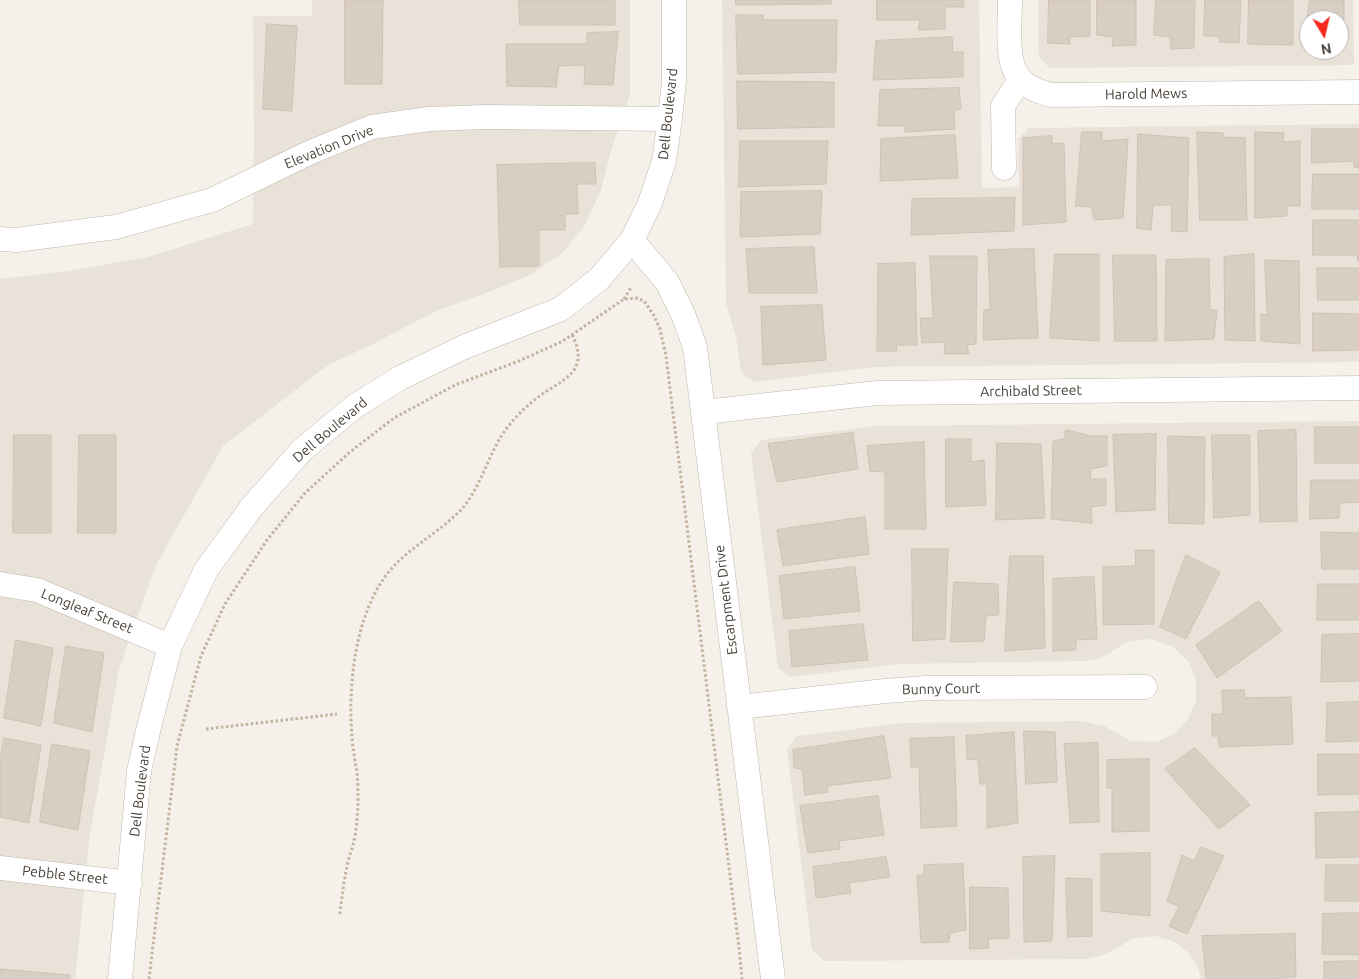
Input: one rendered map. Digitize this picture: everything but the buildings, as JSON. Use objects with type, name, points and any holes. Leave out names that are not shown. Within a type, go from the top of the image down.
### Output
[{"type":"street","name":"Dell Boulevard","points":[[120,979],[139,771],[170,646],[206,570],[250,508],[302,450],[355,406],[400,378],[464,347],[558,310],[598,279],[632,240],[650,203],[664,161],[674,81],[674,0]]},
{"type":"street","points":[[1004,168],[1003,106],[1020,80],[1010,59],[1010,0]]},
{"type":"street","name":"Harold Mews","points":[[1020,80],[1034,90],[1051,95],[1359,92]]},
{"type":"street","name":"Elevation Drive","points":[[0,240],[16,240],[116,227],[212,200],[311,152],[372,127],[428,119],[486,117],[670,119]]},
{"type":"street","name":"Escarpment Drive","points":[[632,240],[667,282],[683,314],[695,347],[773,979]]},
{"type":"street","name":"Archibald Street","points":[[704,412],[877,393],[1359,388]]},
{"type":"street","name":"Longleaf Street","points":[[0,584],[37,590],[170,646]]},
{"type":"street","name":"Bunny Court","points":[[739,708],[885,690],[926,688],[1144,687]]},
{"type":"street","name":"Pebble Street","points":[[0,868],[130,883]]},
{"type":"path","points":[[149,979],[177,746],[201,656],[225,604],[267,540],[305,493],[350,452],[394,418],[455,385],[519,361],[563,341],[624,299],[632,286]]},
{"type":"path","points":[[624,299],[637,298],[644,301],[653,314],[660,330],[666,356],[740,948],[742,979]]},
{"type":"path","points":[[340,914],[345,876],[354,840],[358,807],[357,773],[352,739],[352,673],[357,643],[370,603],[384,579],[397,562],[443,527],[461,509],[476,489],[491,455],[504,433],[520,413],[566,378],[575,368],[578,358],[578,347],[558,310]]},
{"type":"path","points":[[206,729],[337,714]]},
{"type":"shaded area","points":[[312,0],[630,0],[630,94],[610,154],[601,190],[584,227],[561,254],[530,275],[436,311],[328,365],[223,446],[155,567],[119,670],[90,834],[75,979],[0,979],[0,279],[68,271],[148,257],[253,224],[253,16],[312,16]]},
{"type":"shaded area","points":[[722,0],[979,0],[982,188],[1019,187],[1018,139],[1029,128],[1359,124],[1359,362],[874,367],[754,382],[741,372],[736,337],[726,303]]},
{"type":"shaded area","points":[[1038,0],[1353,0],[1354,65],[1050,68],[1039,58]]},
{"type":"shaded area","points":[[1359,421],[1359,979],[1201,979],[1198,968],[1189,953],[1173,941],[1155,936],[1134,938],[1106,954],[1087,959],[824,961],[812,950],[787,749],[797,736],[904,723],[1081,721],[1104,726],[1131,741],[1156,742],[1174,734],[1188,719],[1196,701],[1196,680],[1188,661],[1173,647],[1155,640],[1144,639],[1127,642],[1101,658],[1085,661],[900,664],[790,677],[778,668],[751,453],[761,440],[876,426]]}]
